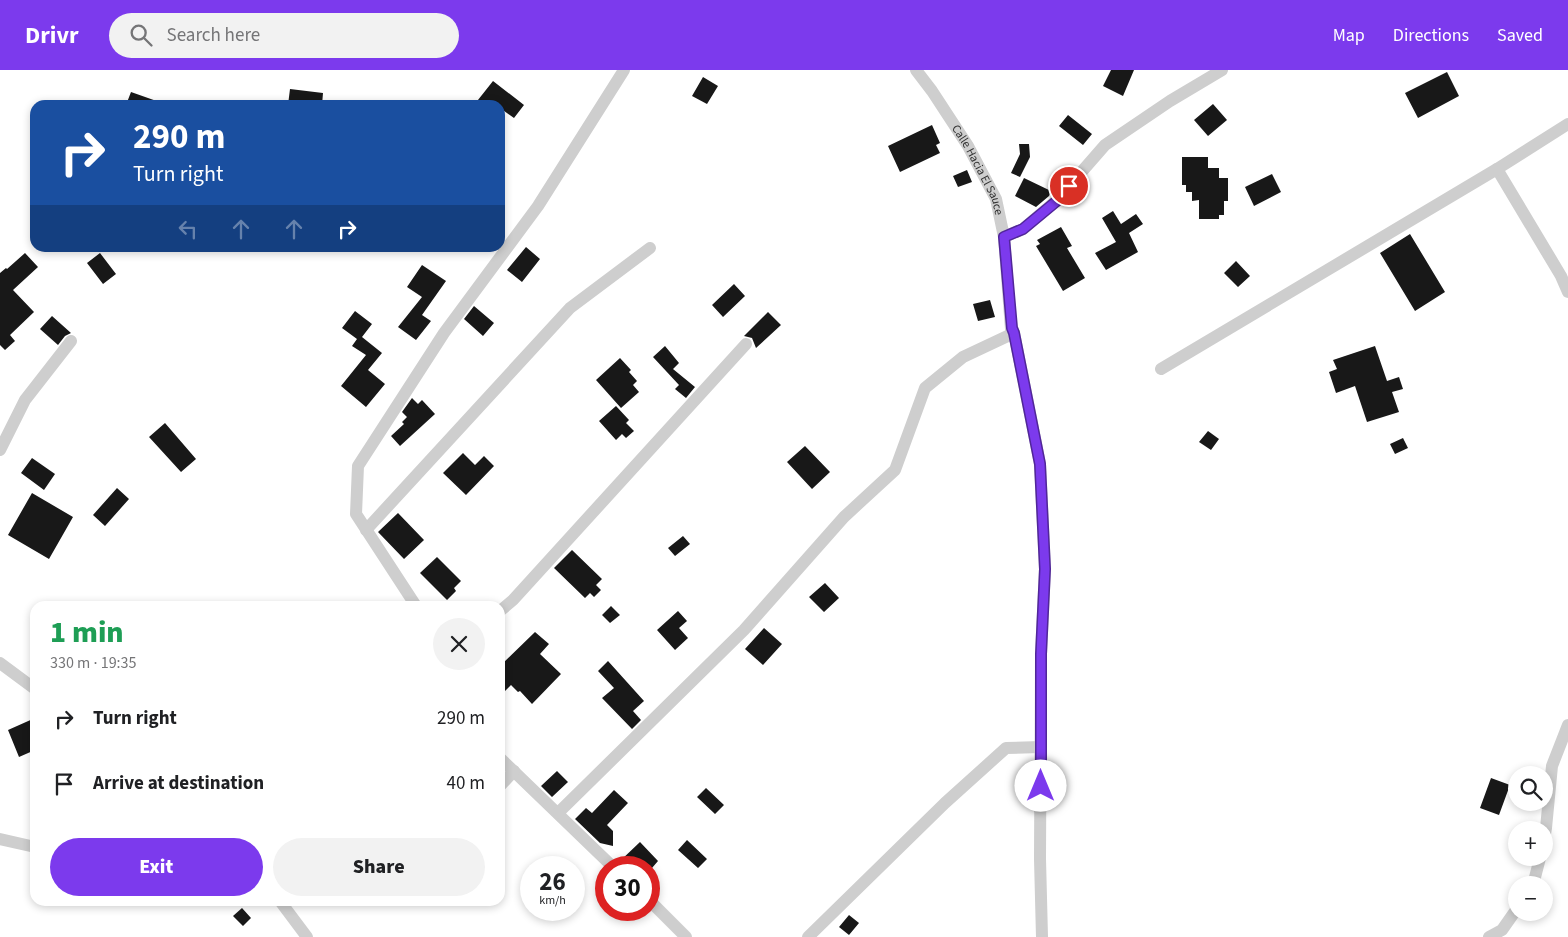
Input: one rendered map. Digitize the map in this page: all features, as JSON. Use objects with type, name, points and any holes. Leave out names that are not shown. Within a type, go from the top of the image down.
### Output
[{"type":"street","points":[[505,251],[538,206],[624,70]]},
{"type":"street","name":"Calle Hacia El Sauce","points":[[916,70],[968,146],[996,199],[1004,237],[1012,328],[1040,464],[1045,569],[1041,654],[1040,859],[1042,937]]},
{"type":"street","points":[[1004,237],[1023,229],[1058,200],[1105,145],[1170,101],[1222,70]]},
{"type":"street","points":[[1161,369],[1497,169],[1568,124]]},
{"type":"street","points":[[1497,169],[1561,276],[1568,292]]},
{"type":"street","points":[[366,530],[570,308],[650,248]]},
{"type":"street","points":[[413,601],[356,514],[358,466],[444,333],[504,252]]},
{"type":"street","points":[[558,813],[744,630],[844,517],[895,470],[925,388],[963,357],[1014,333]]},
{"type":"street","points":[[0,450],[25,400],[71,341]]},
{"type":"street","points":[[505,607],[746,344]]},
{"type":"street","points":[[0,663],[30,685]]},
{"type":"street","points":[[1547,821],[1552,766],[1568,725]]},
{"type":"street","points":[[808,937],[945,803],[1006,748],[1041,747]]},
{"type":"street","points":[[505,763],[602,856]]},
{"type":"street","points":[[505,781],[514,771]]},
{"type":"street","points":[[0,839],[30,846]]},
{"type":"street","points":[[284,906],[307,937]]},
{"type":"street","points":[[660,911],[686,937]]},
{"type":"street","points":[[1489,937],[1502,930],[1508,921]]},
{"type":"building","points":[[1111,70],[1134,70],[1123,96],[1103,86]]},
{"type":"building","points":[[1447,72],[1459,96],[1418,118],[1405,93]]},
{"type":"building","points":[[703,77],[718,86],[707,104],[692,96]]},
{"type":"building","points":[[493,81],[524,105],[514,118],[505,112],[505,100],[478,100]]},
{"type":"building","points":[[290,89],[323,93],[322,100],[289,100]]},
{"type":"building","points":[[131,92],[154,100],[128,100]]},
{"type":"building","points":[[1213,104],[1227,120],[1208,136],[1194,120]]},
{"type":"building","points":[[1068,115],[1092,134],[1083,145],[1059,126]]},
{"type":"building","points":[[932,125],[940,143],[936,145],[940,153],[900,172],[888,146]]},
{"type":"building","points":[[1019,144],[1029,144],[1030,157],[1020,177],[1011,173],[1020,154]]},
{"type":"building","points":[[1182,157],[1208,157],[1208,168],[1219,168],[1219,178],[1228,178],[1228,201],[1224,201],[1224,215],[1219,215],[1219,219],[1199,219],[1199,200],[1192,201],[1192,192],[1186,192],[1186,185],[1182,185]]},
{"type":"building","points":[[967,170],[972,182],[958,187],[953,176]]},
{"type":"building","points":[[1272,174],[1281,192],[1254,206],[1245,187]]},
{"type":"building","points":[[1024,178],[1051,191],[1049,196],[1036,207],[1015,196]]},
{"type":"building","points":[[1113,211],[1121,224],[1136,214],[1143,224],[1129,233],[1138,252],[1106,270],[1095,253],[1116,242],[1102,218]]},
{"type":"building","points":[[1061,227],[1072,246],[1067,248],[1085,278],[1063,291],[1036,246],[1040,244],[1037,240]]},
{"type":"building","points":[[1410,234],[1445,292],[1415,311],[1380,253]]},
{"type":"building","points":[[526,247],[540,259],[522,282],[507,270]]},
{"type":"building","points":[[25,253],[38,267],[13,290],[34,312],[10,335],[15,341],[5,350],[0,345],[0,273]]},
{"type":"building","points":[[100,253],[116,274],[103,284],[87,263]]},
{"type":"building","points":[[1236,261],[1250,276],[1238,287],[1224,273]]},
{"type":"building","points":[[422,265],[446,281],[422,315],[431,321],[416,340],[398,327],[422,297],[407,287]]},
{"type":"building","points":[[734,284],[745,296],[723,317],[712,305]]},
{"type":"building","points":[[990,300],[995,317],[978,321],[973,304]]},
{"type":"building","points":[[474,306],[494,323],[483,336],[464,319]]},
{"type":"building","points":[[355,311],[372,324],[362,337],[382,353],[368,370],[385,384],[366,407],[341,386],[366,355],[352,346],[357,339],[342,328]]},
{"type":"building","points":[[768,312],[781,325],[756,348],[752,338],[744,336]]},
{"type":"building","points":[[52,316],[71,333],[65,336],[58,345],[40,329]]},
{"type":"building","points":[[665,346],[679,363],[673,369],[695,387],[686,398],[675,389],[679,385],[653,357]]},
{"type":"building","points":[[1375,346],[1387,381],[1399,377],[1403,389],[1392,392],[1399,412],[1367,422],[1355,386],[1336,393],[1329,372],[1337,369],[1333,360]]},
{"type":"building","points":[[620,358],[631,370],[629,372],[637,381],[633,385],[639,392],[621,408],[596,380]]},
{"type":"building","points":[[412,398],[418,404],[422,400],[435,414],[400,446],[391,436],[404,424],[402,422],[407,417],[402,412]]},
{"type":"building","points":[[616,406],[629,420],[626,423],[634,431],[626,438],[622,434],[616,440],[599,421]]},
{"type":"building","points":[[165,423],[196,459],[181,472],[149,437]]},
{"type":"building","points":[[1208,431],[1219,439],[1211,450],[1199,442]]},
{"type":"building","points":[[1403,438],[1408,448],[1395,454],[1390,444]]},
{"type":"building","points":[[805,446],[830,472],[812,489],[787,462]]},
{"type":"building","points":[[463,453],[475,465],[484,456],[494,466],[466,495],[443,473]]},
{"type":"building","points":[[32,458],[55,474],[44,490],[21,473]]},
{"type":"building","points":[[117,488],[129,499],[105,526],[93,515]]},
{"type":"building","points":[[32,493],[73,517],[49,559],[8,535]]},
{"type":"building","points":[[398,513],[424,540],[404,559],[378,532]]},
{"type":"building","points":[[683,536],[690,544],[675,556],[668,548]]},
{"type":"building","points":[[572,550],[602,579],[596,585],[601,590],[594,597],[590,593],[585,598],[554,568]]},
{"type":"building","points":[[437,557],[461,581],[454,588],[456,591],[447,600],[420,573]]},
{"type":"building","points":[[825,583],[839,598],[824,612],[809,597]]},
{"type":"building","points":[[611,606],[620,615],[610,623],[602,615]]},
{"type":"building","points":[[678,611],[687,621],[679,628],[688,638],[675,650],[657,630]]},
{"type":"building","points":[[764,628],[782,644],[763,665],[745,649]]},
{"type":"building","points":[[535,632],[549,644],[540,654],[561,674],[532,704],[520,691],[518,692],[511,685],[505,691],[505,661]]},
{"type":"building","points":[[608,661],[644,701],[633,711],[641,720],[632,729],[602,698],[614,688],[598,671]]},
{"type":"building","points":[[30,720],[30,752],[19,757],[8,730]]},
{"type":"building","points":[[557,771],[568,782],[552,797],[541,786]]},
{"type":"building","points":[[1491,778],[1508,784],[1508,790],[1499,815],[1480,808]]},
{"type":"building","points":[[706,788],[724,805],[715,814],[697,797]]},
{"type":"building","points":[[614,790],[628,803],[607,825],[613,831],[613,846],[600,843],[575,819],[586,808],[592,813]]},
{"type":"building","points":[[687,840],[707,859],[698,868],[678,850]]},
{"type":"building","points":[[640,842],[653,856],[625,856]]},
{"type":"building","points":[[242,908],[251,918],[243,926],[233,916]]},
{"type":"building","points":[[849,915],[859,923],[849,935],[839,927]]},
{"type":"route","points":[[1041,786],[1041,654],[1045,569],[1040,464],[1012,328],[1004,237],[1023,229],[1058,200],[1069,186]]}]
